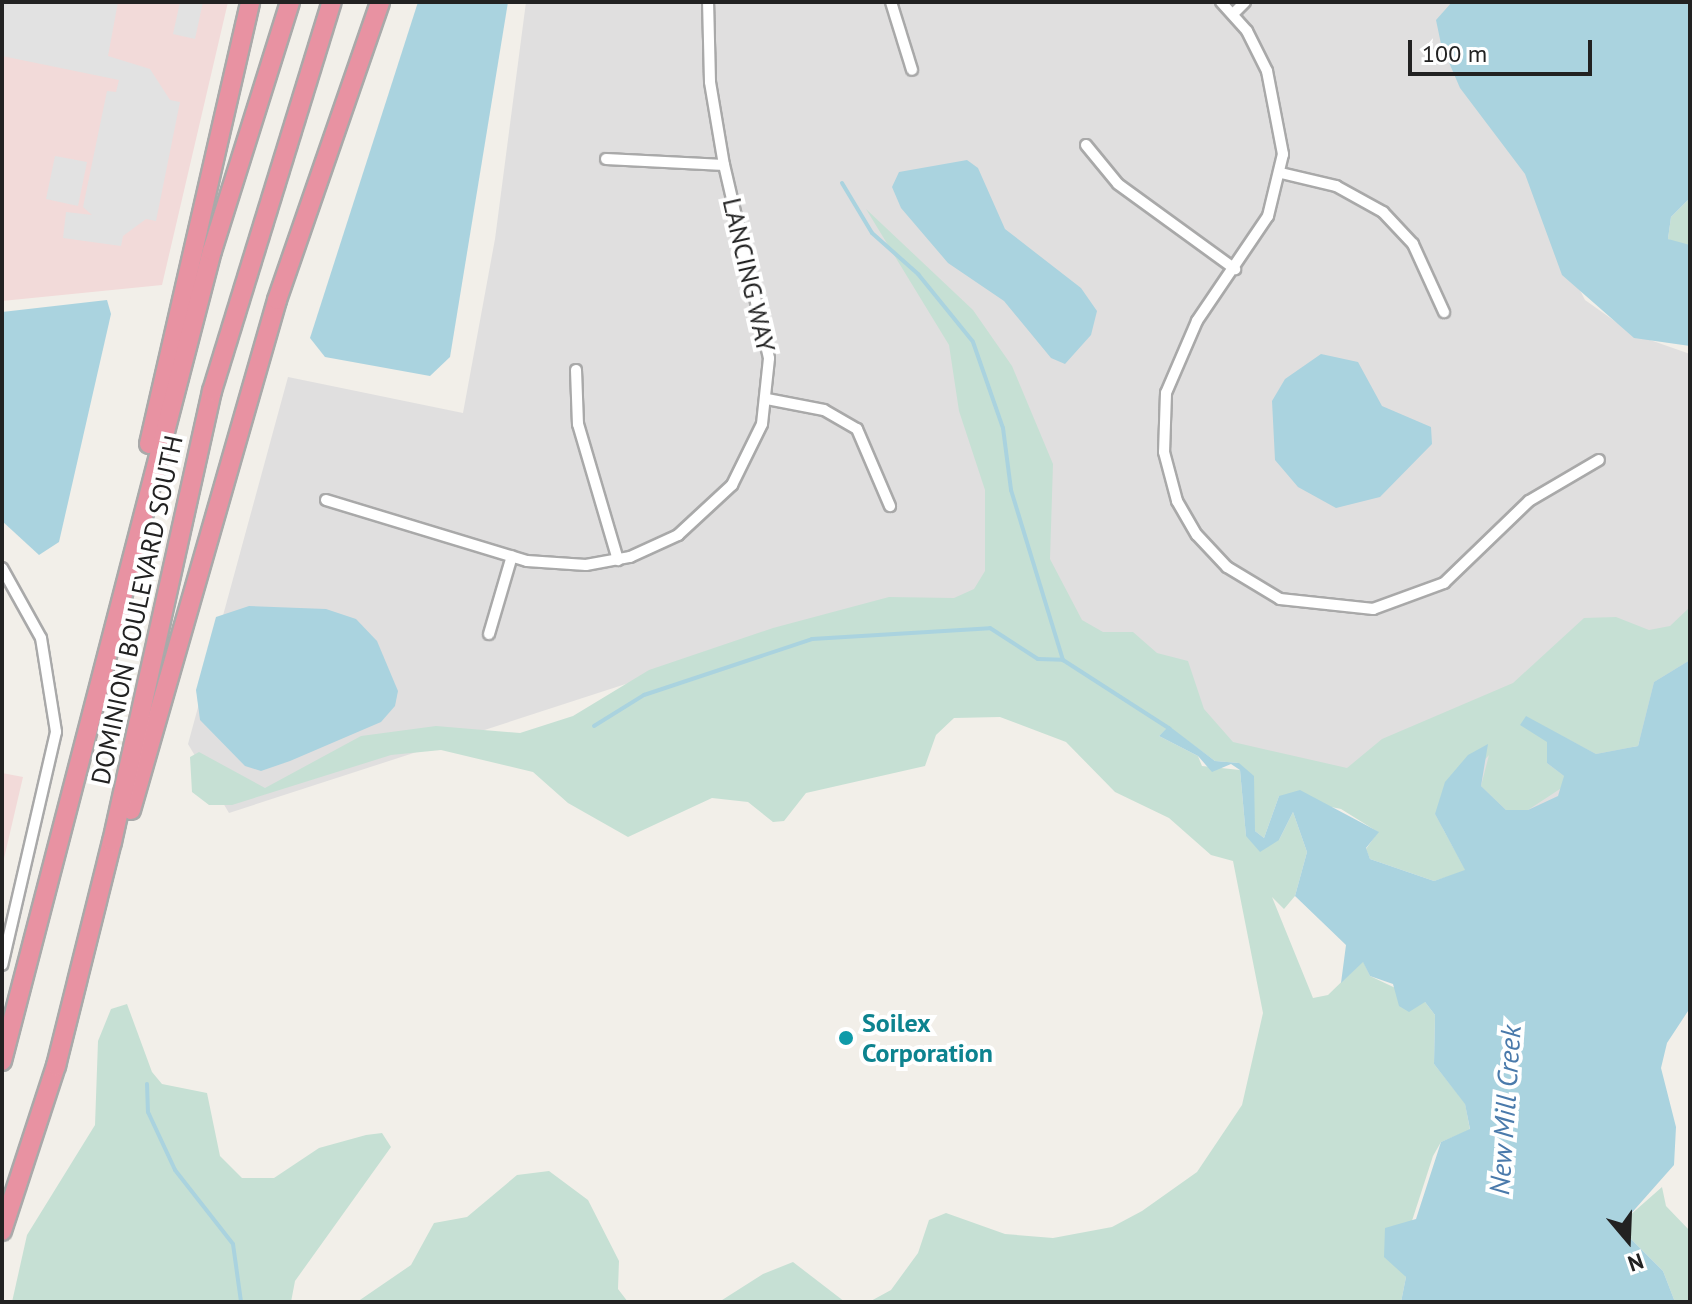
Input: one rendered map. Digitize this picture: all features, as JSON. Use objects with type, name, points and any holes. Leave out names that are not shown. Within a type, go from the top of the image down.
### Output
[{"type":"highway","points":[[130,557],[160,383],[250,2]]},
{"type":"highway","name":"DOMINION BOULEVARD SOUTH","points":[[2,1061],[67,829],[130,557],[216,237],[290,2]]},
{"type":"highway","name":"DOMINION BOULEVARD SOUTH","points":[[2,1231],[56,1066],[117,842],[212,391],[332,2]]},
{"type":"highway","points":[[117,842],[273,315],[378,2]]},
{"type":"street","name":"LANCING WAY","points":[[326,500],[512,556],[568,565],[618,560],[678,535],[724,494],[749,456],[767,399],[767,339],[724,165],[710,82],[708,2]]},
{"type":"street","points":[[891,2],[912,70]]},
{"type":"street","points":[[1221,2],[1233,14],[1277,100],[1281,173],[1268,216],[1173,369],[1164,452],[1177,501],[1197,535],[1263,591],[1333,610],[1413,599],[1470,563],[1529,501],[1599,460]]},
{"type":"street","points":[[1233,14],[1245,2]]},
{"type":"street","points":[[1086,145],[1118,184],[1235,269]]},
{"type":"street","points":[[606,159],[724,165]]},
{"type":"street","points":[[1281,173],[1336,186],[1383,212],[1413,244],[1444,312]]},
{"type":"street","points":[[576,370],[578,424],[618,560]]},
{"type":"street","points":[[767,399],[824,410],[857,429],[890,506]]},
{"type":"street","points":[[489,634],[512,556]]},
{"type":"street","points":[[2,568],[41,638],[56,732],[2,965]]},
{"type":"shaded area","points":[[2,2],[228,2],[162,285],[2,301]]},
{"type":"shaded area","points":[[2,2],[118,2],[108,56],[150,69],[170,100],[180,102],[156,221],[146,219],[123,236],[121,246],[63,238],[66,212],[92,215],[83,207],[107,91],[116,92],[119,80],[2,56]]},
{"type":"shaded area","points":[[180,2],[203,2],[195,39],[173,34]]},
{"type":"shaded area","points":[[526,2],[1482,2],[1540,211],[1585,300],[1633,334],[1690,354],[1690,690],[1521,858],[1135,707],[718,654],[229,813],[188,744],[288,377],[463,413],[495,239]]},
{"type":"shaded area","points":[[55,156],[87,162],[78,206],[46,199]]},
{"type":"shaded area","points":[[2,773],[23,777],[2,867]]},
{"type":"green space","points":[[1690,198],[1690,245],[1678,244],[1668,239],[1671,217]]},
{"type":"green space","points":[[866,209],[973,310],[1012,366],[1053,464],[1050,559],[1082,620],[1103,632],[1133,632],[1157,653],[1188,661],[1204,709],[1233,742],[1347,768],[1382,739],[1513,683],[1584,618],[1616,617],[1649,630],[1670,626],[1690,607],[1690,660],[1654,682],[1638,746],[1596,754],[1526,717],[1548,742],[1547,763],[1564,776],[1563,787],[1528,810],[1506,810],[1481,786],[1489,755],[1435,814],[1466,871],[1434,881],[1370,859],[1366,849],[1378,832],[1341,809],[1279,796],[1264,838],[1255,831],[1239,763],[1215,761],[1169,727],[1159,736],[1198,756],[1202,766],[1240,770],[1246,836],[1279,840],[1293,812],[1307,852],[1295,896],[1284,909],[1272,897],[1313,998],[1328,995],[1363,961],[1370,976],[1425,1002],[1435,1015],[1434,1064],[1465,1103],[1470,1130],[1441,1142],[1433,1156],[1398,1264],[1406,1277],[1401,1302],[869,1302],[891,1290],[918,1253],[929,1220],[946,1213],[1005,1234],[1053,1238],[1112,1227],[1142,1211],[1197,1172],[1242,1105],[1263,1013],[1233,861],[1211,855],[1169,818],[1115,792],[1066,742],[1000,717],[954,718],[936,735],[925,766],[806,793],[784,821],[773,822],[748,802],[712,798],[628,837],[568,803],[533,772],[441,750],[391,755],[232,805],[209,805],[192,792],[190,757],[199,752],[265,788],[361,736],[436,726],[520,733],[573,716],[649,670],[773,628],[889,597],[954,598],[974,589],[985,571],[985,490],[959,411],[949,345]]},
{"type":"green space","points":[[127,1004],[152,1072],[162,1084],[207,1093],[220,1156],[242,1178],[274,1178],[319,1148],[366,1135],[382,1133],[391,1147],[295,1281],[291,1302],[12,1302],[27,1235],[95,1125],[98,1041],[111,1009]]},
{"type":"green space","points":[[549,1171],[588,1200],[619,1261],[618,1289],[628,1302],[357,1302],[411,1265],[434,1223],[467,1217],[517,1175]]},
{"type":"green space","points":[[1662,1187],[1666,1206],[1690,1231],[1690,1302],[1675,1302],[1663,1271],[1629,1237],[1628,1217]]},
{"type":"green space","points":[[793,1262],[845,1302],[719,1302],[763,1274]]},
{"type":"water","points":[[418,2],[508,2],[450,357],[430,376],[325,357],[310,338]]},
{"type":"water","points":[[1452,2],[1690,2],[1690,198],[1671,217],[1668,239],[1690,245],[1690,346],[1634,338],[1562,275],[1525,174],[1460,88],[1441,44],[1436,20]]},
{"type":"water","points":[[967,160],[978,168],[1005,229],[1081,288],[1097,311],[1091,335],[1065,364],[1051,358],[1004,301],[948,263],[901,208],[892,187],[899,172]]},
{"type":"water","points":[[107,300],[111,314],[59,542],[39,555],[2,521],[2,312]]},
{"type":"water","points":[[1321,354],[1358,362],[1382,406],[1431,427],[1432,444],[1380,497],[1336,508],[1298,487],[1275,460],[1272,401],[1285,379]]},
{"type":"water","points":[[249,606],[326,609],[356,619],[377,641],[398,691],[395,706],[381,722],[290,761],[261,771],[245,766],[200,720],[196,690],[216,617]]},
{"type":"water","name":"New Mill Creek","points":[[1690,660],[1690,1008],[1667,1043],[1661,1068],[1676,1127],[1674,1165],[1628,1217],[1629,1237],[1663,1271],[1675,1302],[1401,1302],[1406,1277],[1384,1257],[1385,1228],[1416,1219],[1441,1142],[1470,1129],[1465,1104],[1434,1064],[1435,1015],[1425,1002],[1409,1012],[1399,1006],[1393,984],[1370,976],[1363,962],[1341,983],[1346,945],[1295,896],[1307,852],[1293,812],[1279,840],[1260,852],[1246,836],[1240,770],[1231,764],[1212,772],[1198,756],[1159,736],[1169,726],[1215,761],[1239,763],[1254,776],[1255,831],[1264,838],[1279,796],[1300,790],[1379,832],[1366,848],[1370,859],[1434,881],[1465,870],[1435,814],[1445,782],[1468,755],[1488,744],[1481,786],[1506,810],[1528,810],[1558,796],[1564,776],[1547,763],[1547,742],[1520,725],[1526,716],[1596,754],[1638,746],[1654,682]]},
{"type":"waterway","points":[[842,183],[872,233],[918,274],[973,342],[1003,428],[1011,490],[1063,660],[1170,729]]},
{"type":"waterway","points":[[594,726],[644,695],[812,639],[990,628],[1038,659],[1063,660]]},
{"type":"waterway","points":[[147,1084],[148,1112],[175,1170],[233,1244],[241,1302]]},
{"type":"place","name":"Soilex Corporation","points":[[846,1038]]}]
